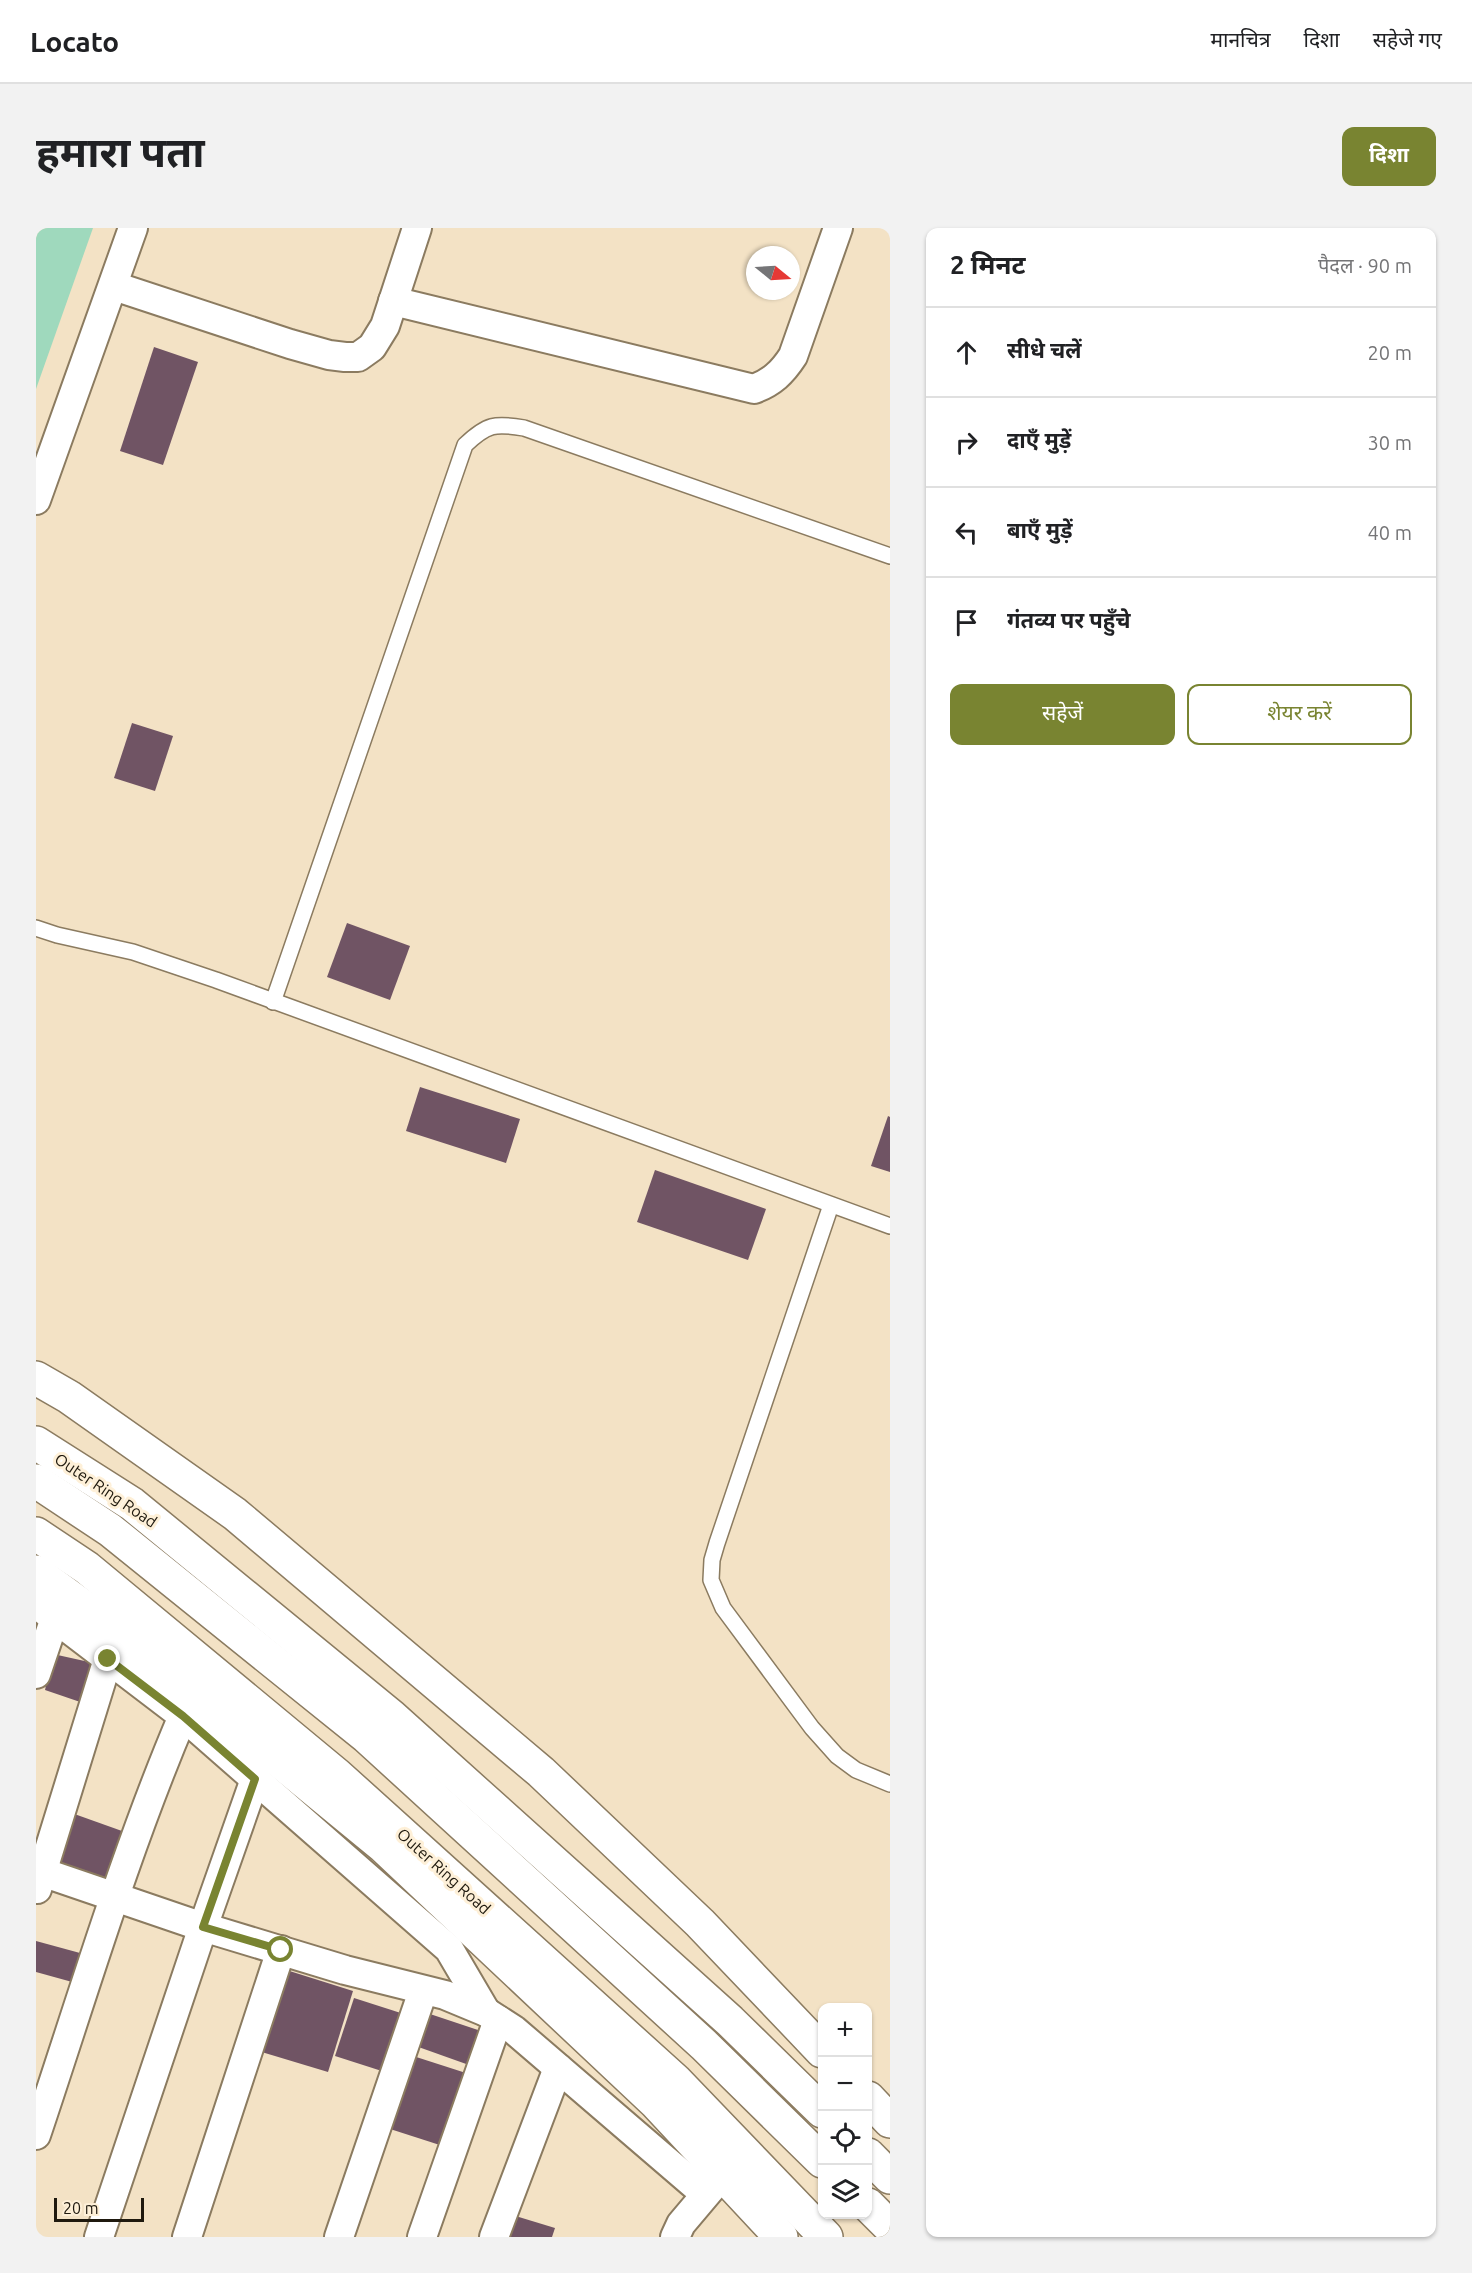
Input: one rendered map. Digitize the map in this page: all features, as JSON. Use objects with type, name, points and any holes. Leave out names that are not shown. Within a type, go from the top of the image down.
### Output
[{"type":"street","points":[[36,500],[134,228]]},
{"type":"street","points":[[114,286],[290,344],[345,357],[358,357],[372,347],[385,326],[417,228]]},
{"type":"street","points":[[393,301],[754,389],[767,384],[783,372],[793,356],[838,228]]},
{"type":"street","points":[[36,1378],[69,1397],[235,1514],[541,1772],[700,1923],[818,2047]]},
{"type":"street","name":"Outer Ring Road","points":[[36,1443],[132,1504],[391,1716],[730,2021],[818,2107]]},
{"type":"street","name":"Outer Ring Road","points":[[36,1481],[110,1530],[367,1737],[704,2045],[818,2157]]},
{"type":"street","name":"Outer Ring Road","points":[[36,1534],[87,1568],[346,1783],[675,2080],[826,2237]]},
{"type":"street","name":"Outer Ring Road","points":[[36,1572],[159,1662],[383,1846],[656,2103],[714,2184],[781,2237]]},
{"type":"street","points":[[36,1674],[46,1611],[183,1716],[449,1949],[492,2016]]},
{"type":"street","points":[[108,1659],[38,1878],[115,1898],[281,1950],[445,1995],[492,2016],[514,2030],[558,2068],[714,2184],[683,2233]]},
{"type":"street","points":[[36,2135],[115,1898],[183,1716]]},
{"type":"street","points":[[99,2237],[255,1779]]},
{"type":"street","points":[[187,2237],[281,1950]]},
{"type":"street","points":[[339,2237],[423,1990]]},
{"type":"street","points":[[422,2237],[492,2016]]},
{"type":"street","points":[[494,2237],[558,2068]]},
{"type":"street","points":[[872,2103],[890,2121]]},
{"type":"street","points":[[872,2160],[890,2177]]},
{"type":"street","points":[[872,2210],[890,2227]]},
{"type":"lane","points":[[273,1002],[465,445],[482,429],[504,424],[524,428],[890,556]]},
{"type":"lane","points":[[36,928],[132,952],[890,1226]]},
{"type":"lane","points":[[831,1205],[717,1543],[712,1560],[711,1580],[723,1608],[812,1728],[837,1756],[856,1770],[890,1784]]},
{"type":"green space","points":[[36,228],[93,228],[36,389]]},
{"type":"building","points":[[154,347],[198,362],[163,465],[120,451]]},
{"type":"building","points":[[132,723],[173,736],[155,791],[114,778]]},
{"type":"building","points":[[347,923],[410,946],[390,1000],[327,977]]},
{"type":"building","points":[[420,1087],[520,1119],[506,1163],[406,1131]]},
{"type":"building","points":[[888,1116],[890,1117],[890,1172],[871,1166]]},
{"type":"building","points":[[655,1170],[766,1209],[748,1260],[637,1222]]},
{"type":"building","points":[[53,1654],[98,1664],[89,1705],[45,1690]]},
{"type":"building","points":[[66,1811],[122,1831],[106,1882],[50,1868]]},
{"type":"building","points":[[36,1941],[91,1956],[83,1985],[36,1972]]},
{"type":"building","points":[[280,1968],[353,1991],[328,2072],[255,2050]]},
{"type":"building","points":[[354,1998],[407,2015],[388,2073],[335,2056]]},
{"type":"building","points":[[421,2011],[481,2031],[469,2065],[410,2044]]},
{"type":"building","points":[[410,2055],[469,2074],[446,2147],[387,2128]]},
{"type":"building","points":[[509,2214],[555,2228],[552,2237],[502,2237]]},
{"type":"route","points":[[108,1659],[183,1716],[255,1779],[203,1927],[281,1950]]}]
